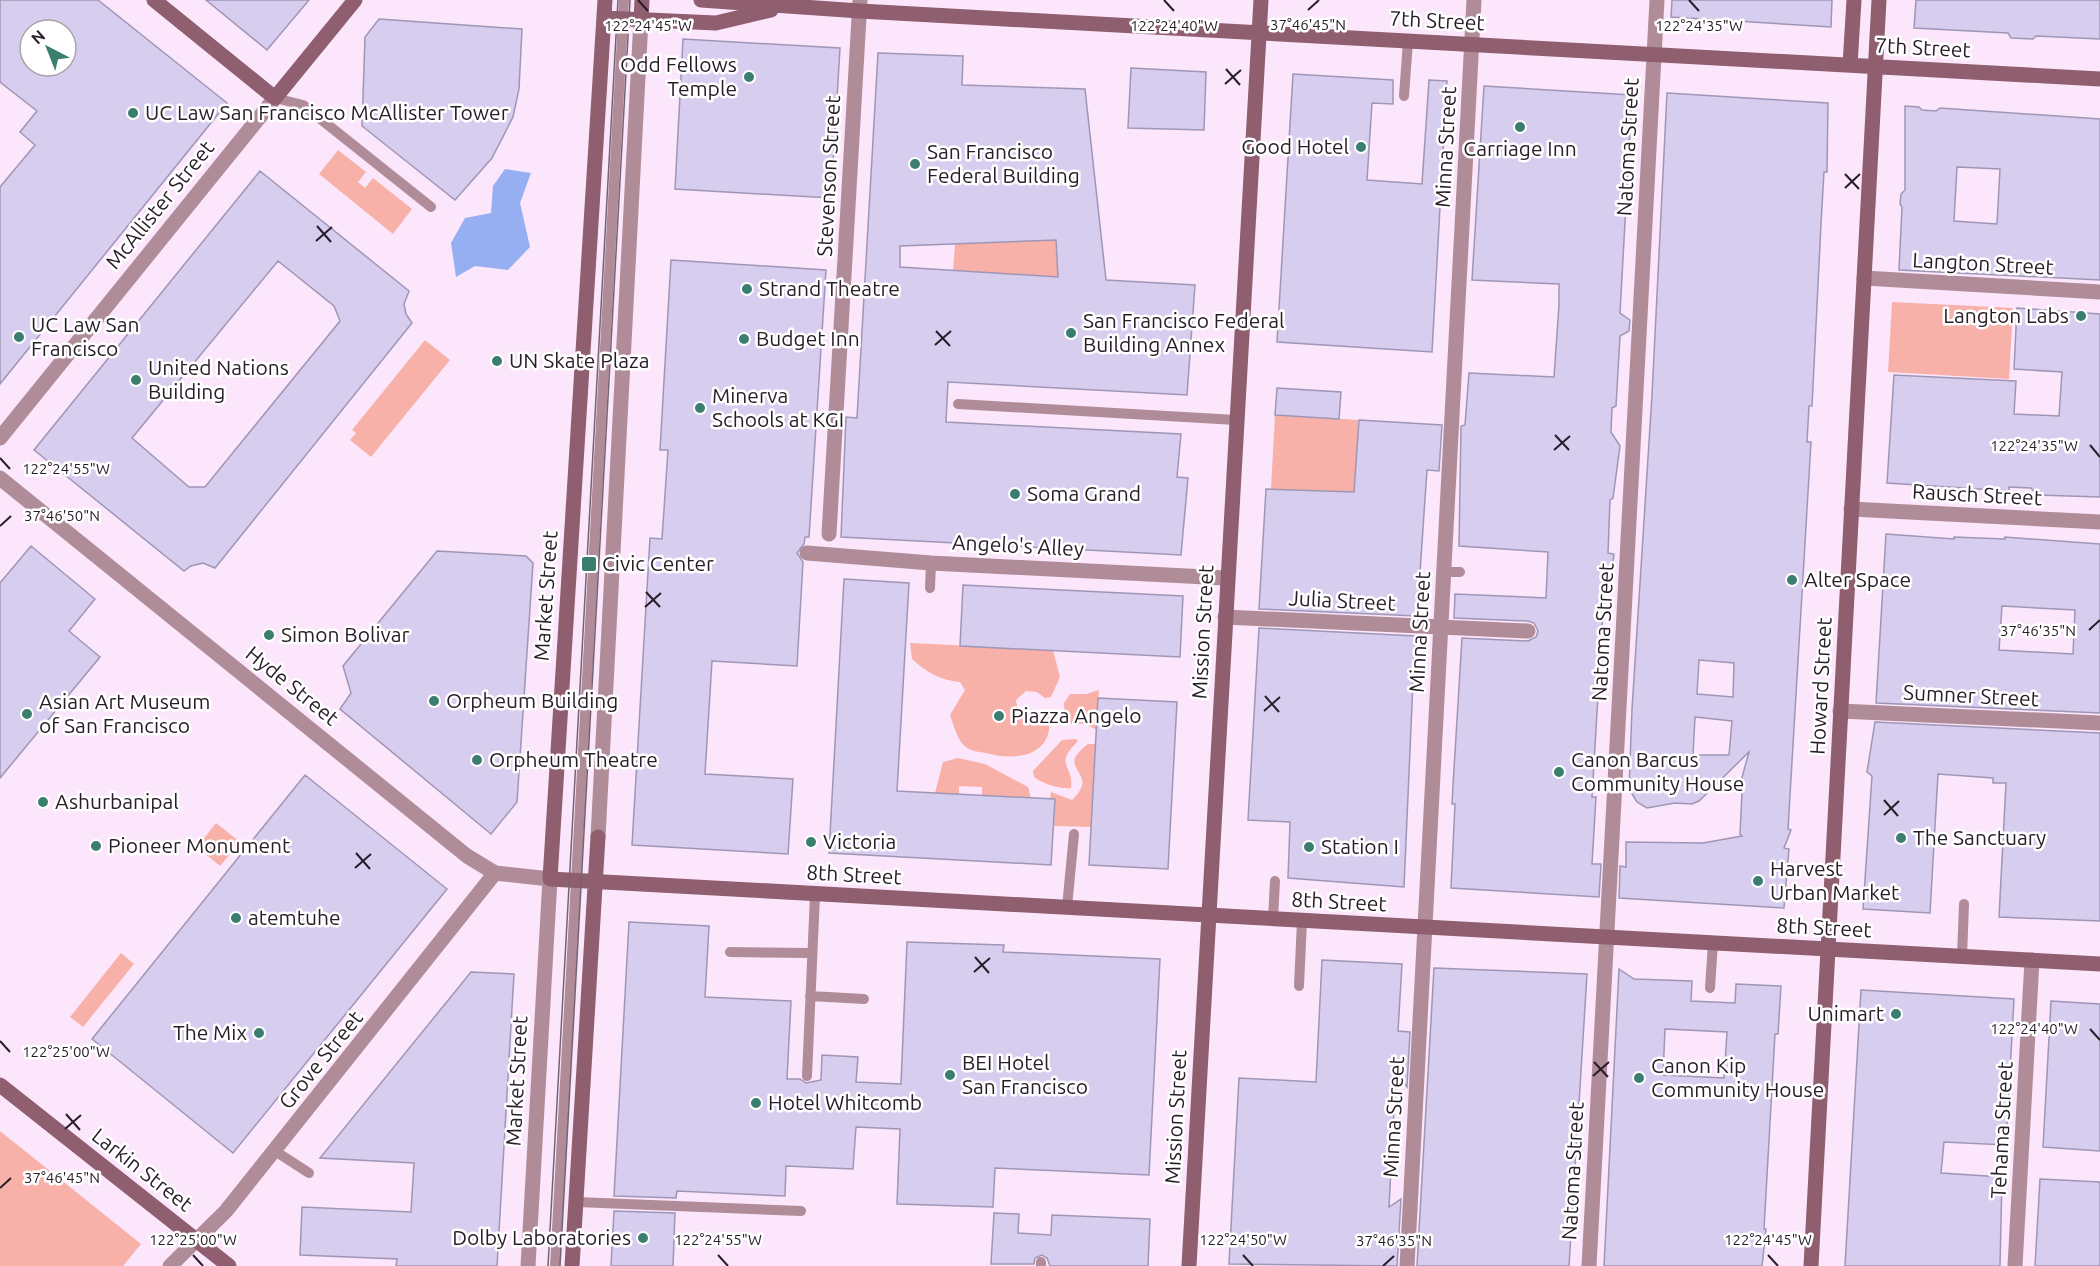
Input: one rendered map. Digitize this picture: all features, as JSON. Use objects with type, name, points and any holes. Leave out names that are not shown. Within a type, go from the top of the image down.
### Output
[{"type":"main road","points":[[154,0],[275,98]]},
{"type":"main road","name":"McAllister Street","points":[[275,98],[355,0]]},
{"type":"main road","name":"Market Street","points":[[550,879],[605,0]]},
{"type":"main road","points":[[641,20],[642,0]]},
{"type":"main road","name":"7th Street","points":[[701,0],[786,6],[860,6],[1259,33],[2100,79]]},
{"type":"main road","name":"Mission Street","points":[[1189,1266],[1226,578],[1261,0]]},
{"type":"main road","points":[[1850,65],[1854,0]]},
{"type":"main road","name":"Howard Street","points":[[1810,1266],[1879,0]]},
{"type":"main road","points":[[603,18],[716,23],[786,6]]},
{"type":"main road","points":[[572,1266],[598,837]]},
{"type":"main road","name":"Hyde Street","points":[[550,879],[576,882]]},
{"type":"main road","name":"8th Street","points":[[576,882],[2100,964]]},
{"type":"main road","name":"Larkin Street","points":[[0,1085],[229,1266]]},
{"type":"street","name":"Minna Street","points":[[1407,1266],[1474,0]]},
{"type":"street","name":"Natoma Street","points":[[1589,1266],[1657,0]]},
{"type":"street","name":"Stevenson Street","points":[[829,534],[860,6]]},
{"type":"street","points":[[598,837],[641,20]]},
{"type":"street","name":"McAllister Street","points":[[0,438],[275,98]]},
{"type":"street","name":"Langton Street","points":[[1864,278],[2100,292]]},
{"type":"street","name":"Hyde Street","points":[[0,478],[467,856],[495,873],[550,879]]},
{"type":"street","name":"Rausch Street","points":[[1851,509],[2100,522]]},
{"type":"street","name":"Angelo's Alley","points":[[807,553],[931,563],[1226,578]]},
{"type":"street","name":"Julia Street","points":[[1225,617],[1528,631]]},
{"type":"street","name":"Sumner Street","points":[[1840,711],[2100,723]]},
{"type":"street","name":"Grove Street","points":[[170,1266],[226,1211],[495,873]]},
{"type":"street","name":"Market Street","points":[[528,1266],[550,879]]},
{"type":"street","name":"Tehama Street","points":[[2015,1266],[2032,960]]},
{"type":"lane","name":"Market Street","points":[[555,1266],[624,0]]},
{"type":"lane","points":[[1404,96],[1408,41]]},
{"type":"lane","points":[[275,98],[303,105],[431,207]]},
{"type":"lane","points":[[958,404],[1236,420]]},
{"type":"lane","points":[[930,588],[931,563]]},
{"type":"lane","points":[[1444,572],[1460,572]]},
{"type":"lane","points":[[1067,907],[1074,834]]},
{"type":"lane","points":[[1273,919],[1275,882]]},
{"type":"lane","points":[[807,1076],[815,894]]},
{"type":"lane","points":[[1962,957],[1964,904]]},
{"type":"lane","points":[[1299,986],[1302,921]]},
{"type":"lane","points":[[1710,988],[1713,943]]},
{"type":"lane","points":[[730,952],[812,953]]},
{"type":"lane","points":[[810,996],[864,999]]},
{"type":"lane","points":[[275,1151],[309,1173]]},
{"type":"lane","points":[[576,1202],[801,1211]]},
{"type":"shaded area","points":[[338,150],[366,172],[358,182],[365,188],[373,178],[412,209],[393,234],[319,174]]},
{"type":"shaded area","points":[[1056,240],[1058,277],[953,271],[955,244]]},
{"type":"shaded area","points":[[1892,302],[2013,308],[2009,379],[1888,372]]},
{"type":"shaded area","points":[[425,340],[450,360],[371,457],[350,440],[356,433],[352,430]]},
{"type":"shaded area","points":[[1275,415],[1359,420],[1354,492],[1271,489]]},
{"type":"shaded area","points":[[910,643],[1053,650],[1060,677],[1051,697],[1045,698],[1037,692],[1026,691],[1016,700],[1018,712],[1026,719],[1039,719],[1048,710],[1048,736],[1043,744],[1026,755],[1015,756],[990,754],[967,748],[958,737],[950,715],[965,690],[960,682],[940,677],[917,664],[912,659]]},
{"type":"shaded area","points":[[1099,690],[1097,730],[1085,724],[1065,723],[1064,703],[1070,694],[1086,694]]},
{"type":"shaded area","points":[[1076,739],[1078,741],[1071,749],[1066,761],[1071,788],[1052,786],[1034,777],[1033,771],[1062,740]]},
{"type":"shaded area","points":[[1088,744],[1096,744],[1091,827],[1054,826],[1055,799],[1050,799],[1051,792],[1072,800],[1079,792],[1082,780],[1074,763],[1079,752]]},
{"type":"shaded area","points":[[958,758],[985,764],[1028,787],[1031,798],[982,795],[982,787],[959,786],[959,794],[935,793],[943,762]]},
{"type":"shaded area","points":[[216,823],[240,842],[220,866],[197,847]]},
{"type":"shaded area","points":[[121,953],[134,964],[83,1027],[70,1017]]},
{"type":"shaded area","points":[[0,1131],[141,1244],[123,1266],[0,1266]]},
{"type":"water","points":[[505,169],[531,173],[520,203],[530,247],[508,270],[475,266],[456,277],[451,243],[465,218],[491,213],[493,186]]},
{"type":"building","points":[[0,0],[98,0],[227,103],[0,384],[0,187],[35,145],[20,132],[37,111],[0,82]]},
{"type":"building","points":[[206,0],[309,0],[267,50]]},
{"type":"building","points":[[1672,0],[1832,0],[1831,27],[1671,17]]},
{"type":"building","points":[[1916,0],[2100,0],[2100,39],[2036,36],[2033,39],[2011,38],[2008,33],[1914,28]]},
{"type":"building","points":[[379,19],[522,29],[519,89],[513,117],[492,158],[455,200],[362,126],[365,37]]},
{"type":"building","points":[[683,39],[840,48],[831,198],[675,189]]},
{"type":"building","points":[[878,53],[963,56],[962,85],[1085,89],[1106,280],[1195,285],[1187,395],[948,382],[946,422],[1181,434],[1177,477],[1188,478],[1181,555],[841,537],[846,417],[857,418]],"holes":[[[1056,240],[1058,277],[900,267],[900,246]]]},
{"type":"building","points":[[1131,68],[1206,72],[1204,130],[1128,128]]},
{"type":"building","points":[[1293,74],[1393,80],[1393,104],[1372,103],[1367,180],[1422,184],[1429,80],[1447,81],[1432,352],[1277,342]]},
{"type":"building","points":[[1484,86],[1632,95],[1620,313],[1630,320],[1629,331],[1620,336],[1616,406],[1612,408],[1611,432],[1620,446],[1613,498],[1610,500],[1608,553],[1614,554],[1611,579],[1605,578],[1592,797],[1596,797],[1592,864],[1601,864],[1599,897],[1451,888],[1455,804],[1452,804],[1462,638],[1528,641],[1536,637],[1538,631],[1534,623],[1528,621],[1454,618],[1455,594],[1546,598],[1548,552],[1459,546],[1461,426],[1465,425],[1469,373],[1554,377],[1559,305],[1559,284],[1472,280]]},
{"type":"building","points":[[1667,93],[1828,103],[1827,172],[1824,172],[1812,406],[1809,406],[1807,442],[1811,442],[1788,829],[1791,830],[1784,848],[1789,849],[1784,908],[1619,898],[1620,866],[1626,867],[1626,842],[1703,843],[1742,836],[1740,834],[1742,792],[1738,792],[1749,752],[1699,801],[1692,804],[1675,803],[1647,808],[1637,802],[1629,789]],"holes":[[[1699,660],[1734,663],[1733,697],[1697,694]],[[1695,717],[1732,721],[1729,755],[1693,755]]]},
{"type":"building","points":[[1905,106],[1936,111],[1940,108],[2100,119],[2100,280],[1899,270],[1902,207],[1900,204],[1901,194],[1905,190]],"holes":[[[1957,167],[2000,169],[1997,224],[1954,221]]]},
{"type":"building","name":"United Nations Building","points":[[260,171],[409,291],[404,304],[406,314],[412,323],[215,568],[203,563],[191,566],[184,571],[34,450]],"holes":[[[278,261],[334,306],[340,321],[205,487],[189,487],[132,438]]]},
{"type":"building","points":[[671,260],[826,270],[809,537],[805,537],[804,544],[797,553],[803,562],[797,666],[712,661],[705,774],[793,779],[788,854],[632,845],[650,538],[662,539],[668,450],[660,450]]},
{"type":"building","points":[[2017,308],[2100,314],[2100,497],[2037,495],[2031,488],[2009,487],[2009,491],[1887,483],[1894,375],[2016,381],[2014,414],[2059,416],[2062,372],[2014,369]]},
{"type":"building","points":[[1277,388],[1341,392],[1339,419],[1275,415]]},
{"type":"building","points":[[1359,420],[1442,425],[1439,471],[1427,470],[1417,616],[1259,609],[1266,489],[1354,492]]},
{"type":"building","points":[[1886,534],[1954,539],[1954,537],[2005,539],[2005,537],[2100,544],[2100,713],[1876,703]],"holes":[[[2002,606],[2075,610],[2073,654],[1999,650]]]},
{"type":"building","name":"Asian Art Museum of San Francisco","points":[[31,546],[95,599],[69,631],[100,657],[0,778],[0,583]]},
{"type":"building","name":"Orpheum Building","points":[[437,551],[526,556],[533,563],[517,802],[491,834],[340,709],[351,693],[343,666]]},
{"type":"building","points":[[844,579],[909,583],[897,791],[1055,799],[1051,865],[829,853]]},
{"type":"building","points":[[963,585],[1183,596],[1180,657],[960,646]]},
{"type":"building","points":[[1259,628],[1415,636],[1404,887],[1288,878],[1290,822],[1248,820]]},
{"type":"building","points":[[1098,698],[1177,702],[1168,869],[1089,865]]},
{"type":"building","points":[[1875,722],[2100,733],[2100,921],[1999,917],[2006,783],[1993,783],[1993,778],[1938,774],[1930,913],[1863,909],[1872,776],[1867,772]]},
{"type":"building","points":[[305,775],[447,889],[233,1153],[92,1039]]},
{"type":"building","points":[[629,922],[709,926],[705,997],[791,1001],[787,1079],[800,1079],[806,1083],[821,1080],[822,1055],[858,1057],[856,1082],[901,1084],[907,942],[1004,945],[1003,952],[1160,959],[1149,1175],[995,1168],[993,1207],[897,1204],[900,1129],[856,1127],[853,1169],[786,1166],[785,1196],[677,1191],[676,1198],[614,1196]]},
{"type":"building","points":[[1322,960],[1402,964],[1398,1031],[1410,1032],[1407,1087],[1396,1073],[1389,1207],[1401,1199],[1397,1266],[1229,1264],[1239,1078],[1316,1082]]},
{"type":"building","points":[[1434,968],[1587,974],[1569,1266],[1417,1266]]},
{"type":"building","points":[[1619,969],[1634,979],[1692,981],[1691,1001],[1735,1003],[1736,984],[1781,986],[1778,1034],[1775,1034],[1764,1229],[1766,1229],[1762,1266],[1604,1266]],"holes":[[[1665,1029],[1727,1032],[1724,1078],[1663,1075]]]},
{"type":"building","points":[[471,972],[514,974],[497,1266],[396,1266],[397,1259],[300,1255],[302,1207],[411,1212],[414,1163],[320,1158]]},
{"type":"building","points":[[1861,990],[2014,999],[2006,1145],[1944,1142],[1941,1173],[2002,1177],[2000,1266],[1845,1266]]},
{"type":"building","points":[[2051,1001],[2100,1004],[2100,1151],[2043,1147]]},
{"type":"building","points":[[2040,1179],[2100,1182],[2100,1266],[2035,1266]]},
{"type":"building","name":"Dolby Laboratories","points":[[614,1211],[675,1213],[673,1266],[611,1266]]},
{"type":"building","points":[[994,1213],[1019,1214],[1018,1233],[1051,1235],[1052,1215],[1150,1219],[1148,1266],[1050,1266],[1047,1258],[1042,1255],[1035,1258],[1034,1264],[991,1264]]},
{"type":"tram line","points":[[548,1266],[618,0]]},
{"type":"tram line","points":[[560,1266],[630,0]]},
{"type":"place","name":"Odd Fellows Temple","points":[[749,77]]},
{"type":"place","name":"UC Law San Francisco McAllister Tower","points":[[133,113]]},
{"type":"place","name":"Carriage Inn","points":[[1520,127]]},
{"type":"place","name":"Good Hotel","points":[[1361,147]]},
{"type":"place","name":"San Francisco Federal Building","points":[[915,164]]},
{"type":"place","name":"Strand Theatre","points":[[747,289]]},
{"type":"place","name":"Langton Labs","points":[[2081,316]]},
{"type":"place","name":"San Francisco Federal Building Annex","points":[[1071,333]]},
{"type":"place","name":"UC Law San Francisco","points":[[19,337]]},
{"type":"place","name":"Budget Inn","points":[[744,339]]},
{"type":"place","name":"UN Skate Plaza","points":[[497,361]]},
{"type":"place","name":"United Nations Building","points":[[136,380]]},
{"type":"place","name":"Minerva Schools at KGI","points":[[700,408]]},
{"type":"place","name":"Soma Grand","points":[[1015,494]]},
{"type":"place","name":"Civic Center","points":[[589,564]]},
{"type":"place","name":"Alter Space","points":[[1792,580]]},
{"type":"place","name":"Simon Bolivar","points":[[269,635]]},
{"type":"place","name":"Orpheum Building","points":[[434,701]]},
{"type":"place","name":"Asian Art Museum of San Francisco","points":[[27,714]]},
{"type":"place","name":"Piazza Angelo","points":[[999,716]]},
{"type":"place","name":"Orpheum Theatre","points":[[477,760]]},
{"type":"place","name":"Canon Barcus Community House","points":[[1559,772]]},
{"type":"place","name":"Ashurbanipal","points":[[43,802]]},
{"type":"place","name":"The Sanctuary","points":[[1901,838]]},
{"type":"place","name":"Victoria","points":[[811,842]]},
{"type":"place","name":"Pioneer Monument","points":[[96,846]]},
{"type":"place","name":"Station I","points":[[1309,847]]},
{"type":"place","name":"Harvest Urban Market","points":[[1758,881]]},
{"type":"place","name":"atemtuhe","points":[[236,918]]},
{"type":"place","name":"Unimart","points":[[1896,1014]]},
{"type":"place","name":"The Mix","points":[[259,1033]]},
{"type":"place","name":"BEI Hotel San Francisco","points":[[950,1075]]},
{"type":"place","name":"Canon Kip Community House","points":[[1639,1078]]},
{"type":"place","name":"Hotel Whitcomb","points":[[756,1103]]},
{"type":"place","name":"Dolby Laboratories","points":[[643,1238]]}]
